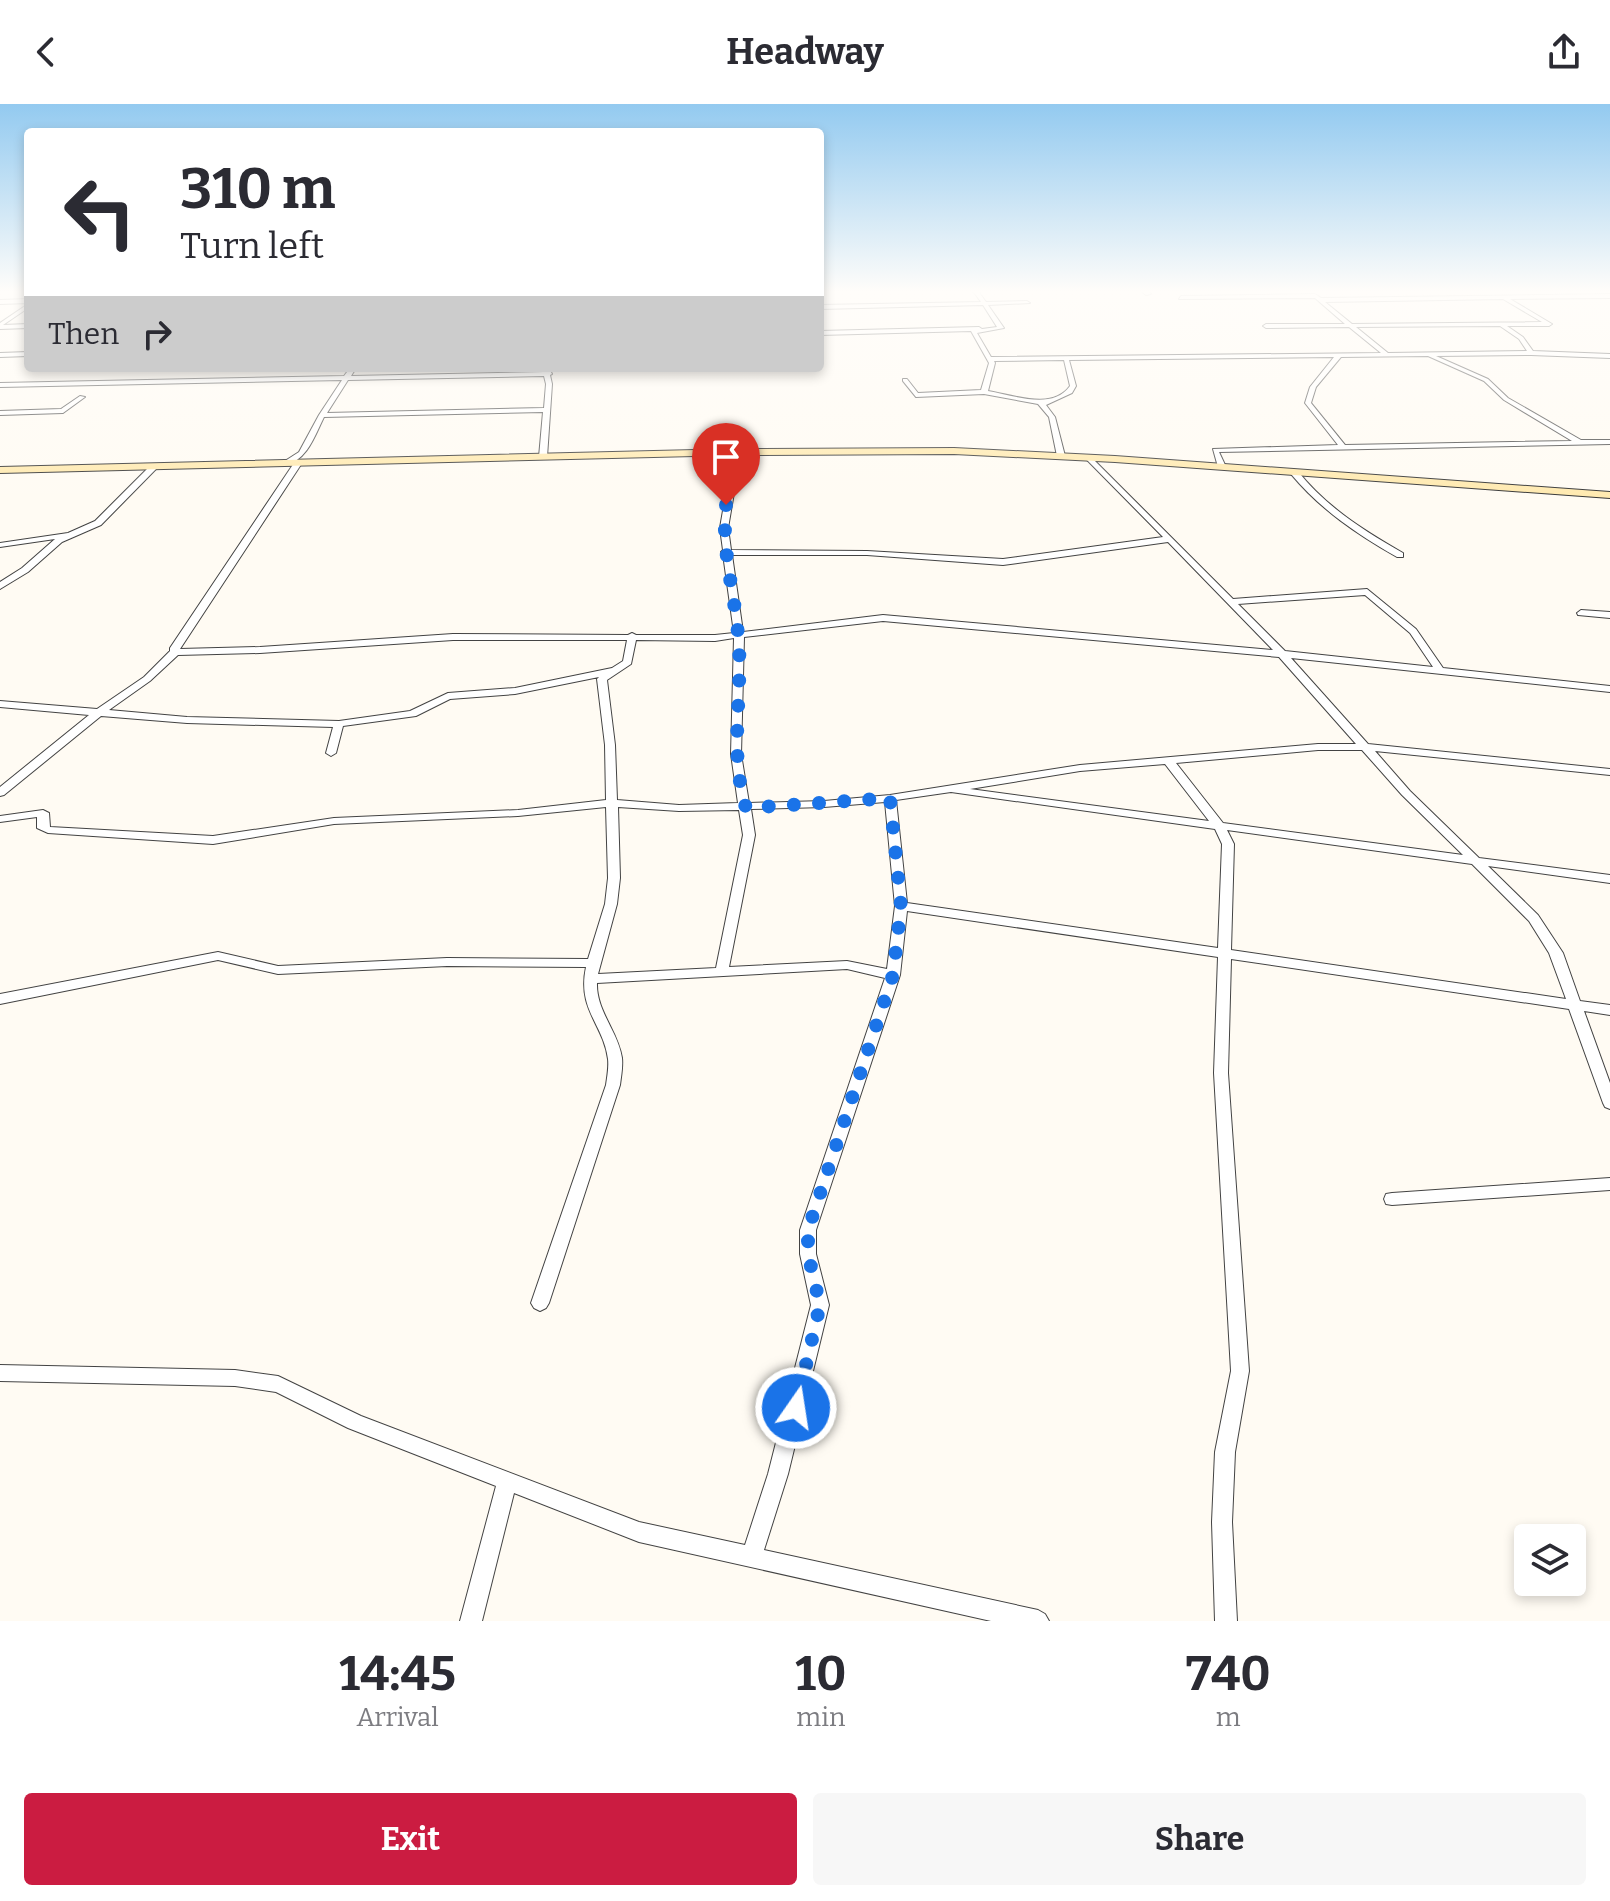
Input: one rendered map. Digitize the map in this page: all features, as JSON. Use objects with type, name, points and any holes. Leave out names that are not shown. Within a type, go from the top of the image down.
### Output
[{"type":"main road","points":[[0,470],[737,452],[954,451],[1610,495]]},
{"type":"street","points":[[984,392],[993,366],[991,362]]},
{"type":"street","points":[[1043,404],[1062,397],[1073,386],[1067,362]]},
{"type":"street","points":[[1333,362],[1313,387],[1308,403],[1342,446]]},
{"type":"street","points":[[1444,362],[1486,380],[1506,399],[1579,442]]},
{"type":"street","points":[[0,793],[95,715],[147,679],[175,652],[192,620],[302,453],[350,372]]},
{"type":"street","points":[[0,385],[346,379],[523,372]]},
{"type":"street","points":[[543,457],[548,372]]},
{"type":"street","points":[[905,380],[916,395],[984,392],[1027,398],[1043,404],[1052,417],[1061,456]]},
{"type":"street","points":[[0,413],[61,411],[82,397]]},
{"type":"street","points":[[322,415],[546,410]]},
{"type":"street","points":[[1222,467],[1215,450],[1610,442]]},
{"type":"street","points":[[722,970],[749,835],[736,754],[739,637],[725,552],[726,505],[737,452]]},
{"type":"street","points":[[1090,458],[1282,654],[1364,747],[1547,936],[1610,1103]]},
{"type":"street","points":[[0,586],[25,570],[59,540],[98,523],[154,467]]},
{"type":"street","points":[[1294,472],[1317,500],[1340,519],[1400,555]]},
{"type":"street","points":[[0,545],[73,535]]},
{"type":"street","points":[[725,552],[867,553],[1003,562],[1170,539]]},
{"type":"street","points":[[1232,602],[1367,592],[1413,631],[1440,671]]},
{"type":"street","points":[[1581,613],[1610,615]]},
{"type":"street","points":[[175,652],[274,650],[453,637],[739,637],[883,618],[1282,654],[1610,689]]},
{"type":"street","points":[[540,1303],[613,1085],[616,1061],[609,1038],[591,1006],[588,992],[591,971],[611,904],[614,878],[610,745],[602,679],[628,662],[632,636]]},
{"type":"street","points":[[0,704],[95,715],[339,724],[412,714],[455,695],[515,691],[617,670]]},
{"type":"street","points":[[331,753],[339,724]]},
{"type":"street","points":[[0,819],[43,813],[43,828],[48,830],[213,840],[334,821],[518,813],[612,803],[679,808],[746,808],[890,798],[1080,768],[1318,747],[1364,747],[1610,772]]},
{"type":"street","points":[[1169,761],[1219,826],[1228,844],[1221,1073],[1240,1371],[1225,1452],[1222,1522],[1226,1621]]},
{"type":"street","points":[[944,788],[1610,879]]},
{"type":"street","points":[[751,1558],[778,1474],[820,1305],[808,1254],[808,1230],[893,975],[901,906],[890,798]]},
{"type":"street","points":[[901,906],[1610,1010]]},
{"type":"street","points":[[0,999],[218,956],[230,956],[259,969],[278,970],[447,962],[591,971],[847,965],[893,975]]},
{"type":"street","points":[[1392,1199],[1610,1184]]},
{"type":"street","points":[[0,1373],[235,1378],[278,1384],[355,1422],[639,1532],[1038,1621]]},
{"type":"street","points":[[471,1621],[507,1481]]},
{"type":"route","points":[[726,505],[725,552],[739,637],[736,754],[746,808],[890,798],[901,906],[893,975],[808,1230],[808,1254],[820,1305],[796,1408]]}]
